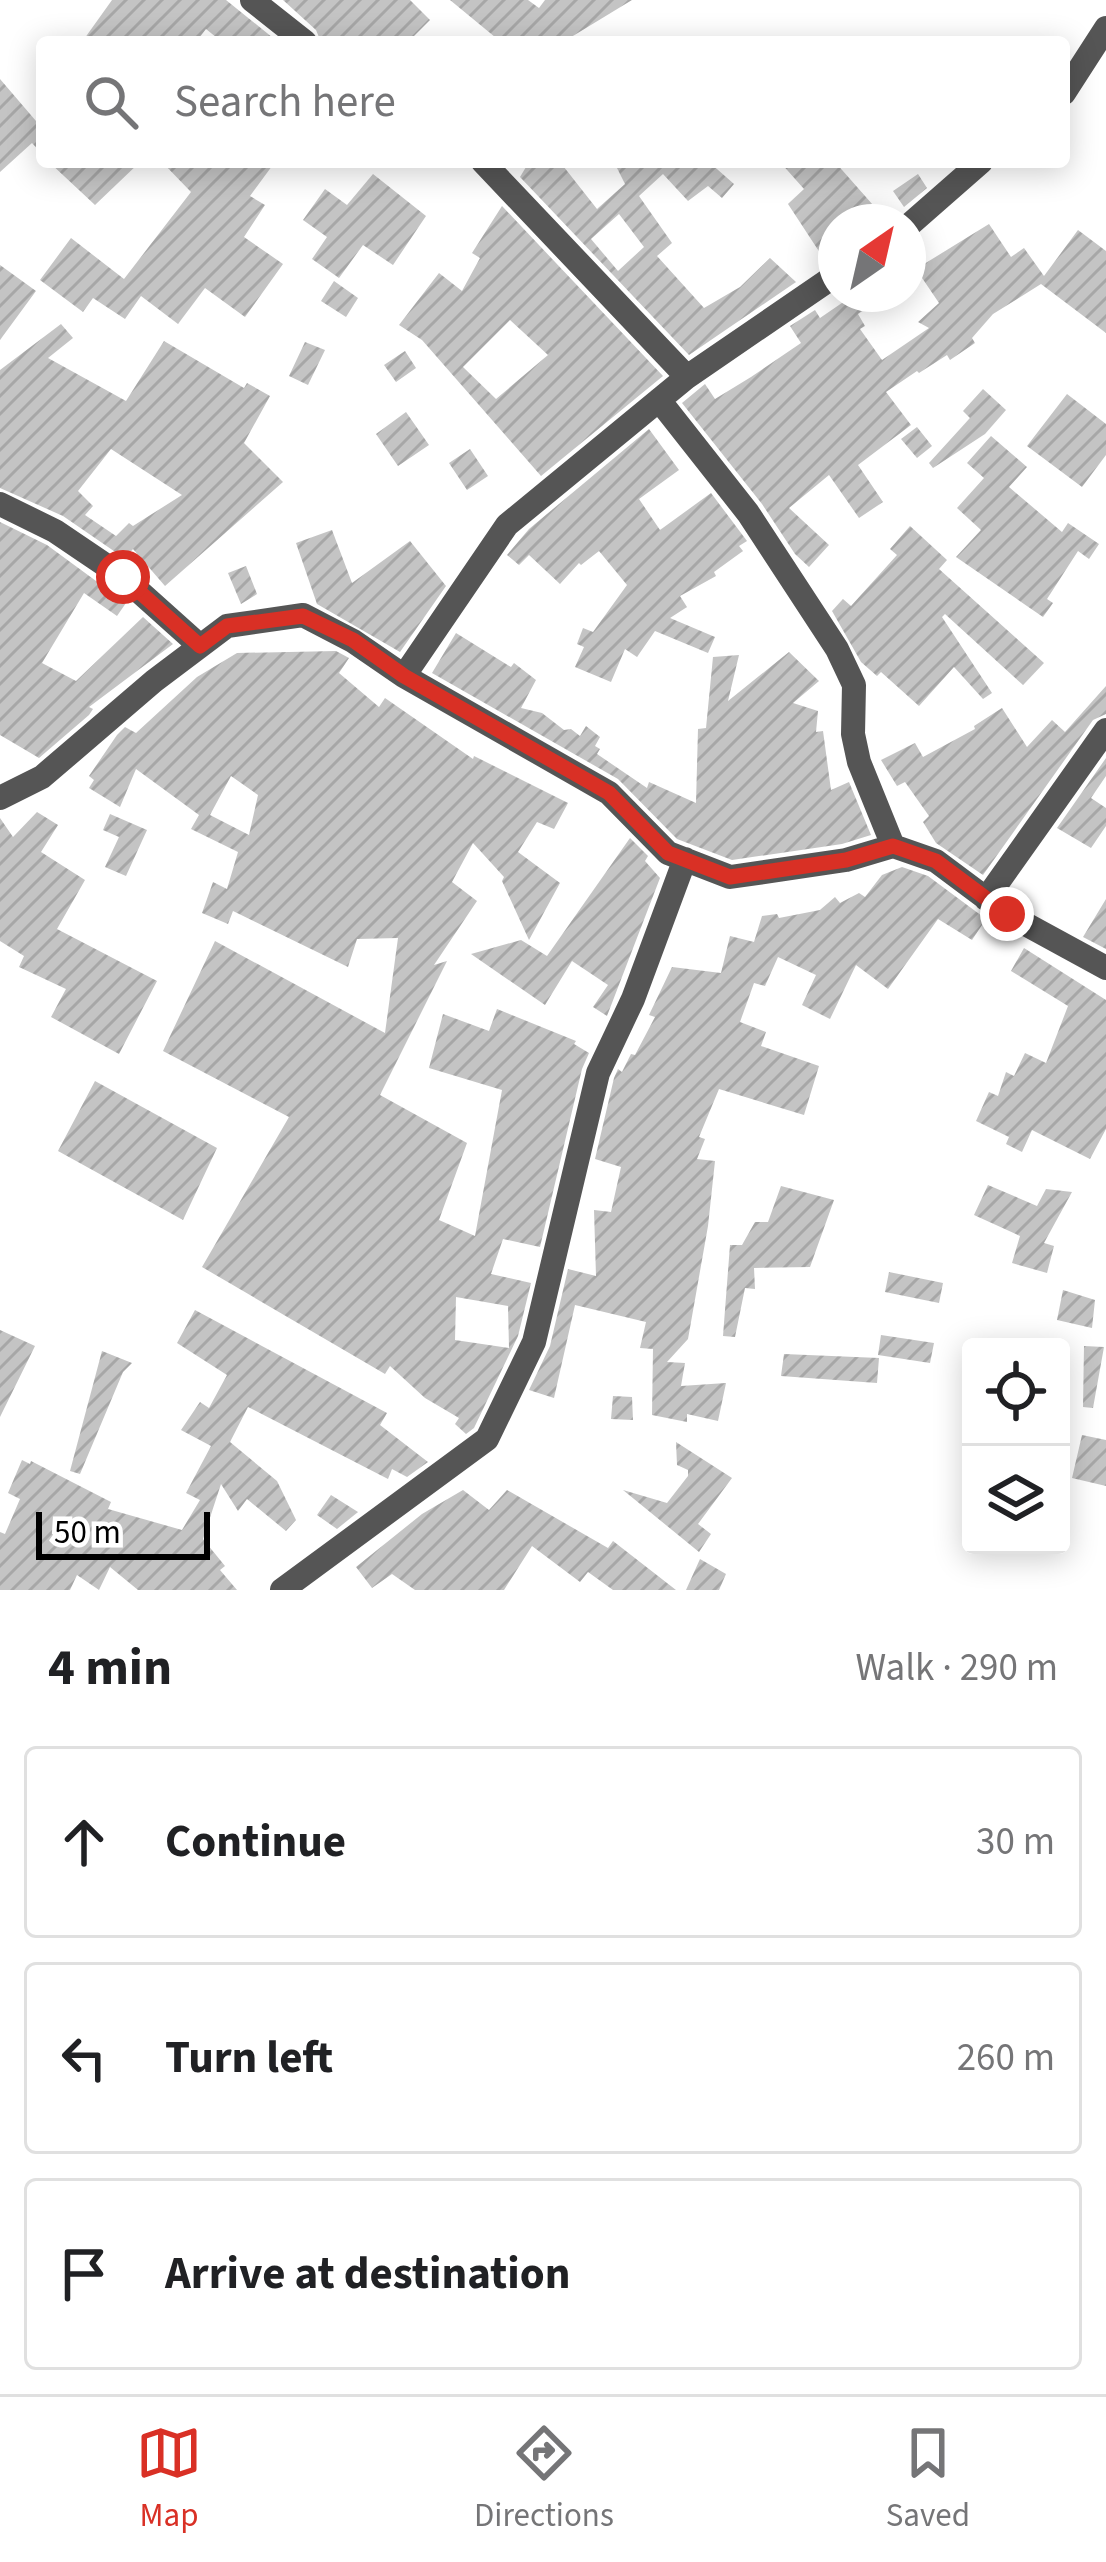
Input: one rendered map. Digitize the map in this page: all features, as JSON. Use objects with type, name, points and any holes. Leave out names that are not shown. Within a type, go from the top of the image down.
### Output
[{"type":"street","points":[[252,0],[297,36]]},
{"type":"street","points":[[1070,84],[1106,28]]},
{"type":"street","points":[[489,168],[687,377]]},
{"type":"street","points":[[926,210],[974,168]]},
{"type":"street","points":[[404,676],[508,525],[687,377],[818,287]]},
{"type":"street","points":[[659,400],[786,566],[837,649],[854,685],[853,734],[859,762],[893,846]]},
{"type":"street","points":[[0,503],[55,531],[123,577],[200,646]]},
{"type":"street","points":[[0,798],[42,777],[227,626],[303,616],[353,640],[404,676],[609,793],[668,853],[730,877],[846,860],[893,846],[936,861],[986,899],[1106,968]]},
{"type":"street","points":[[986,899],[1106,730]]},
{"type":"street","points":[[282,1590],[487,1438],[534,1342],[598,1072],[633,999],[685,860]]},
{"type":"building","points":[[112,0],[226,0],[271,36],[215,36],[206,29],[201,36],[86,36]]},
{"type":"building","points":[[283,0],[410,0],[430,20],[414,36],[318,36]]},
{"type":"building","points":[[450,0],[528,0],[539,8],[545,0],[632,0],[573,36],[494,36]]},
{"type":"building","points":[[0,79],[36,121],[36,147],[32,143],[0,172]]},
{"type":"building","points":[[55,168],[134,168],[95,205]]},
{"type":"building","points":[[168,168],[271,168],[250,196],[265,205],[244,237],[283,264],[245,317],[205,288],[178,324],[141,296],[125,319],[93,298],[83,312],[40,280],[71,238],[124,279],[191,192]]},
{"type":"building","points":[[525,168],[565,168],[597,209],[625,184],[617,168],[716,168],[734,184],[722,198],[708,186],[688,201],[663,174],[639,196],[672,243],[657,256],[704,308],[740,287],[770,258],[796,282],[689,355],[520,177]],"holes":[[[619,214],[644,247],[618,271],[591,239]]]},
{"type":"building","points":[[785,168],[840,168],[872,204],[818,204],[818,250],[788,204],[804,189]]},
{"type":"building","points":[[373,174],[426,216],[393,265],[363,245],[339,278],[312,259],[327,237],[303,220],[325,189],[347,205]]},
{"type":"building","points":[[918,174],[927,188],[908,204],[902,204],[893,191]]},
{"type":"building","points":[[502,206],[663,376],[541,476],[422,340],[399,325],[439,273],[462,291],[480,258],[472,253]],"holes":[[[510,320],[548,355],[496,399],[463,367]]]},
{"type":"building","points":[[989,224],[1011,257],[1024,248],[1044,276],[1078,230],[1106,251],[1106,333],[1041,284],[993,314],[972,338],[975,343],[886,392],[911,425],[858,465],[883,502],[859,518],[829,475],[789,508],[829,545],[809,567],[682,403],[705,384],[715,399],[801,343],[790,326],[815,310],[820,318],[829,312],[861,312],[865,326],[860,329],[882,360],[929,328],[918,322],[939,303],[926,284],[926,263]]},
{"type":"building","points":[[0,265],[36,291],[0,340]]},
{"type":"building","points":[[334,281],[358,298],[346,317],[321,301]]},
{"type":"building","points":[[61,324],[73,338],[48,358],[126,401],[164,341],[244,388],[247,383],[270,396],[244,443],[283,482],[165,586],[133,549],[124,558],[63,516],[0,488],[0,370]],"holes":[[[111,449],[182,495],[133,526],[129,523],[116,536],[85,515],[93,506],[78,491]]]},
{"type":"building","points":[[305,342],[325,350],[308,385],[289,376]]},
{"type":"building","points":[[405,351],[416,368],[396,382],[384,365]]},
{"type":"building","points":[[983,389],[1006,410],[985,434],[933,468],[929,463],[970,418],[963,411]]},
{"type":"building","points":[[1067,394],[1106,424],[1106,455],[1082,487],[1027,446]]},
{"type":"building","points":[[406,412],[429,445],[398,466],[376,434]]},
{"type":"building","points":[[917,427],[932,446],[917,458],[901,439]]},
{"type":"building","points":[[649,429],[679,470],[639,499],[660,530],[711,493],[747,541],[739,546],[743,551],[714,572],[716,576],[680,596],[687,607],[670,618],[715,637],[708,653],[655,631],[637,657],[625,649],[611,682],[575,667],[584,647],[577,644],[583,628],[593,632],[627,585],[599,551],[579,563],[560,584],[529,555],[519,565],[507,555],[529,529]]},
{"type":"building","points":[[991,436],[1027,467],[1009,487],[1062,532],[1068,523],[1099,544],[1089,559],[1078,551],[1047,599],[1053,603],[1043,617],[956,557],[981,530],[957,508],[984,478],[967,463]]},
{"type":"building","points":[[470,449],[488,476],[467,490],[449,463]]},
{"type":"building","points":[[0,522],[47,545],[126,603],[117,616],[84,593],[42,663],[76,681],[143,617],[173,644],[89,707],[93,709],[89,715],[39,758],[0,735]]},
{"type":"building","points":[[910,526],[947,560],[939,569],[1044,663],[1023,685],[945,614],[942,617],[992,693],[983,699],[954,667],[919,706],[881,672],[877,676],[861,662],[832,611],[843,599],[851,606],[897,555],[890,549]]},
{"type":"building","points":[[332,530],[352,583],[410,541],[446,586],[400,652],[317,604],[296,543]]},
{"type":"building","points":[[246,566],[257,594],[241,604],[228,573]]},
{"type":"building","points":[[456,633],[536,680],[521,708],[542,713],[580,736],[586,726],[600,737],[597,754],[647,788],[649,782],[696,803],[698,729],[706,728],[713,657],[739,655],[728,701],[789,652],[819,681],[793,703],[818,711],[816,732],[823,731],[831,790],[849,782],[871,835],[842,844],[732,860],[677,839],[618,779],[432,673]]},
{"type":"building","points":[[336,651],[349,658],[339,673],[379,707],[385,698],[473,759],[568,803],[554,829],[537,822],[518,852],[560,883],[529,940],[504,877],[473,843],[452,882],[477,901],[434,965],[447,961],[380,1095],[467,1143],[439,1220],[475,1236],[502,1090],[429,1068],[443,1014],[489,1031],[497,1009],[576,1041],[589,1053],[540,1247],[503,1239],[491,1274],[531,1283],[518,1336],[474,1428],[466,1434],[455,1424],[459,1418],[425,1398],[390,1366],[385,1374],[202,1267],[289,1117],[163,1051],[215,941],[385,1033],[398,938],[357,939],[348,967],[233,911],[228,924],[202,913],[213,882],[227,889],[238,852],[191,829],[199,815],[136,769],[120,807],[89,788],[94,780],[89,776],[125,727],[136,733],[197,677],[237,653]],"holes":[[[231,776],[258,795],[249,835],[210,815]],[[456,1297],[508,1306],[509,1348],[455,1340]]]},
{"type":"building","points":[[1106,686],[1106,714],[1093,720],[983,875],[936,843],[923,822],[929,816],[905,782],[897,786],[881,760],[915,743],[923,757],[975,729],[1002,708],[1027,747],[1052,720],[1065,732]]},
{"type":"building","points":[[1106,758],[1106,776],[1091,798],[1106,808],[1106,826],[1091,848],[1057,828]]},
{"type":"building","points":[[37,812],[58,825],[41,852],[85,880],[57,929],[157,981],[119,1054],[51,1017],[66,989],[19,967],[24,956],[0,941],[0,818],[13,837]]},
{"type":"building","points":[[110,814],[147,830],[126,876],[105,867],[119,837],[103,830]]},
{"type":"building","points":[[630,838],[660,878],[607,1016],[593,1007],[608,985],[572,961],[545,1005],[471,954],[521,940],[547,956]]},
{"type":"building","points":[[902,867],[928,876],[986,919],[972,940],[938,919],[888,989],[856,965],[830,1019],[802,1005],[816,975],[778,957],[765,986],[754,983],[740,1022],[766,1032],[761,1046],[819,1066],[804,1115],[719,1089],[699,1137],[705,1139],[697,1159],[715,1161],[708,1226],[688,1339],[667,1362],[685,1363],[681,1386],[726,1383],[718,1421],[687,1414],[687,1422],[652,1415],[653,1349],[640,1348],[646,1322],[575,1305],[554,1398],[529,1390],[550,1346],[568,1269],[596,1276],[594,1210],[611,1212],[621,1167],[595,1159],[614,1078],[631,1054],[635,1055],[655,1017],[649,1015],[672,967],[721,973],[730,936],[754,942],[762,916],[777,914],[779,918],[820,910],[835,897],[840,903],[859,893],[865,897],[882,875]]},
{"type":"building","points":[[1106,899],[1106,949],[1083,937]]},
{"type":"building","points":[[1024,948],[1106,1000],[1106,1129],[1090,1159],[1032,1130],[1022,1152],[1006,1144],[1009,1137],[976,1121],[989,1092],[998,1096],[1006,1072],[1014,1076],[1025,1053],[1046,1063],[1068,1006],[1011,971]]},
{"type":"building","points":[[95,1081],[217,1148],[183,1220],[58,1151]]},
{"type":"building","points":[[988,1185],[1037,1206],[1046,1189],[1072,1192],[1044,1243],[1054,1246],[1047,1273],[1012,1263],[1020,1236],[974,1215]]},
{"type":"building","points":[[781,1186],[834,1200],[810,1267],[754,1268],[755,1289],[745,1288],[735,1337],[723,1336],[730,1245],[742,1245],[755,1222],[768,1222]]},
{"type":"building","points":[[889,1272],[943,1283],[939,1303],[885,1292]]},
{"type":"building","points":[[1063,1290],[1095,1300],[1092,1328],[1057,1320]]},
{"type":"building","points":[[195,1310],[387,1413],[380,1425],[428,1462],[407,1477],[392,1469],[388,1479],[248,1407],[230,1442],[277,1481],[296,1520],[286,1531],[247,1499],[238,1511],[221,1484],[203,1539],[237,1590],[138,1590],[110,1567],[99,1590],[77,1575],[70,1590],[0,1590],[0,1532],[5,1534],[20,1499],[8,1493],[22,1460],[111,1502],[108,1509],[182,1530],[200,1500],[186,1493],[211,1446],[181,1430],[200,1402],[209,1408],[227,1375],[177,1343]]},
{"type":"building","points":[[0,1330],[35,1346],[0,1417]]},
{"type":"building","points":[[881,1335],[934,1343],[930,1363],[878,1355]]},
{"type":"building","points":[[1084,1346],[1104,1347],[1093,1408],[1083,1407]]},
{"type":"building","points":[[102,1351],[132,1363],[123,1372],[80,1474],[70,1471]]},
{"type":"building","points":[[784,1354],[879,1358],[877,1383],[781,1376]]},
{"type":"building","points":[[613,1396],[632,1397],[633,1420],[611,1419]]},
{"type":"building","points":[[1082,1435],[1106,1440],[1106,1486],[1072,1478]]},
{"type":"building","points":[[676,1442],[732,1478],[698,1524],[711,1534],[699,1552],[623,1490],[667,1503],[688,1476],[688,1470],[677,1465]]},
{"type":"building","points":[[463,1490],[489,1510],[507,1490],[608,1548],[613,1541],[676,1590],[613,1590],[588,1572],[580,1582],[532,1546],[504,1590],[415,1590],[392,1574],[372,1588],[356,1567],[422,1514]]},
{"type":"building","points":[[331,1495],[358,1512],[337,1529],[317,1515]]},
{"type":"building","points":[[700,1559],[726,1574],[719,1590],[686,1590]]},
{"type":"route","points":[[123,577],[200,646],[227,626],[303,616],[353,640],[404,676],[609,793],[668,853],[730,877],[846,860],[893,846],[936,861],[1007,914]]}]
